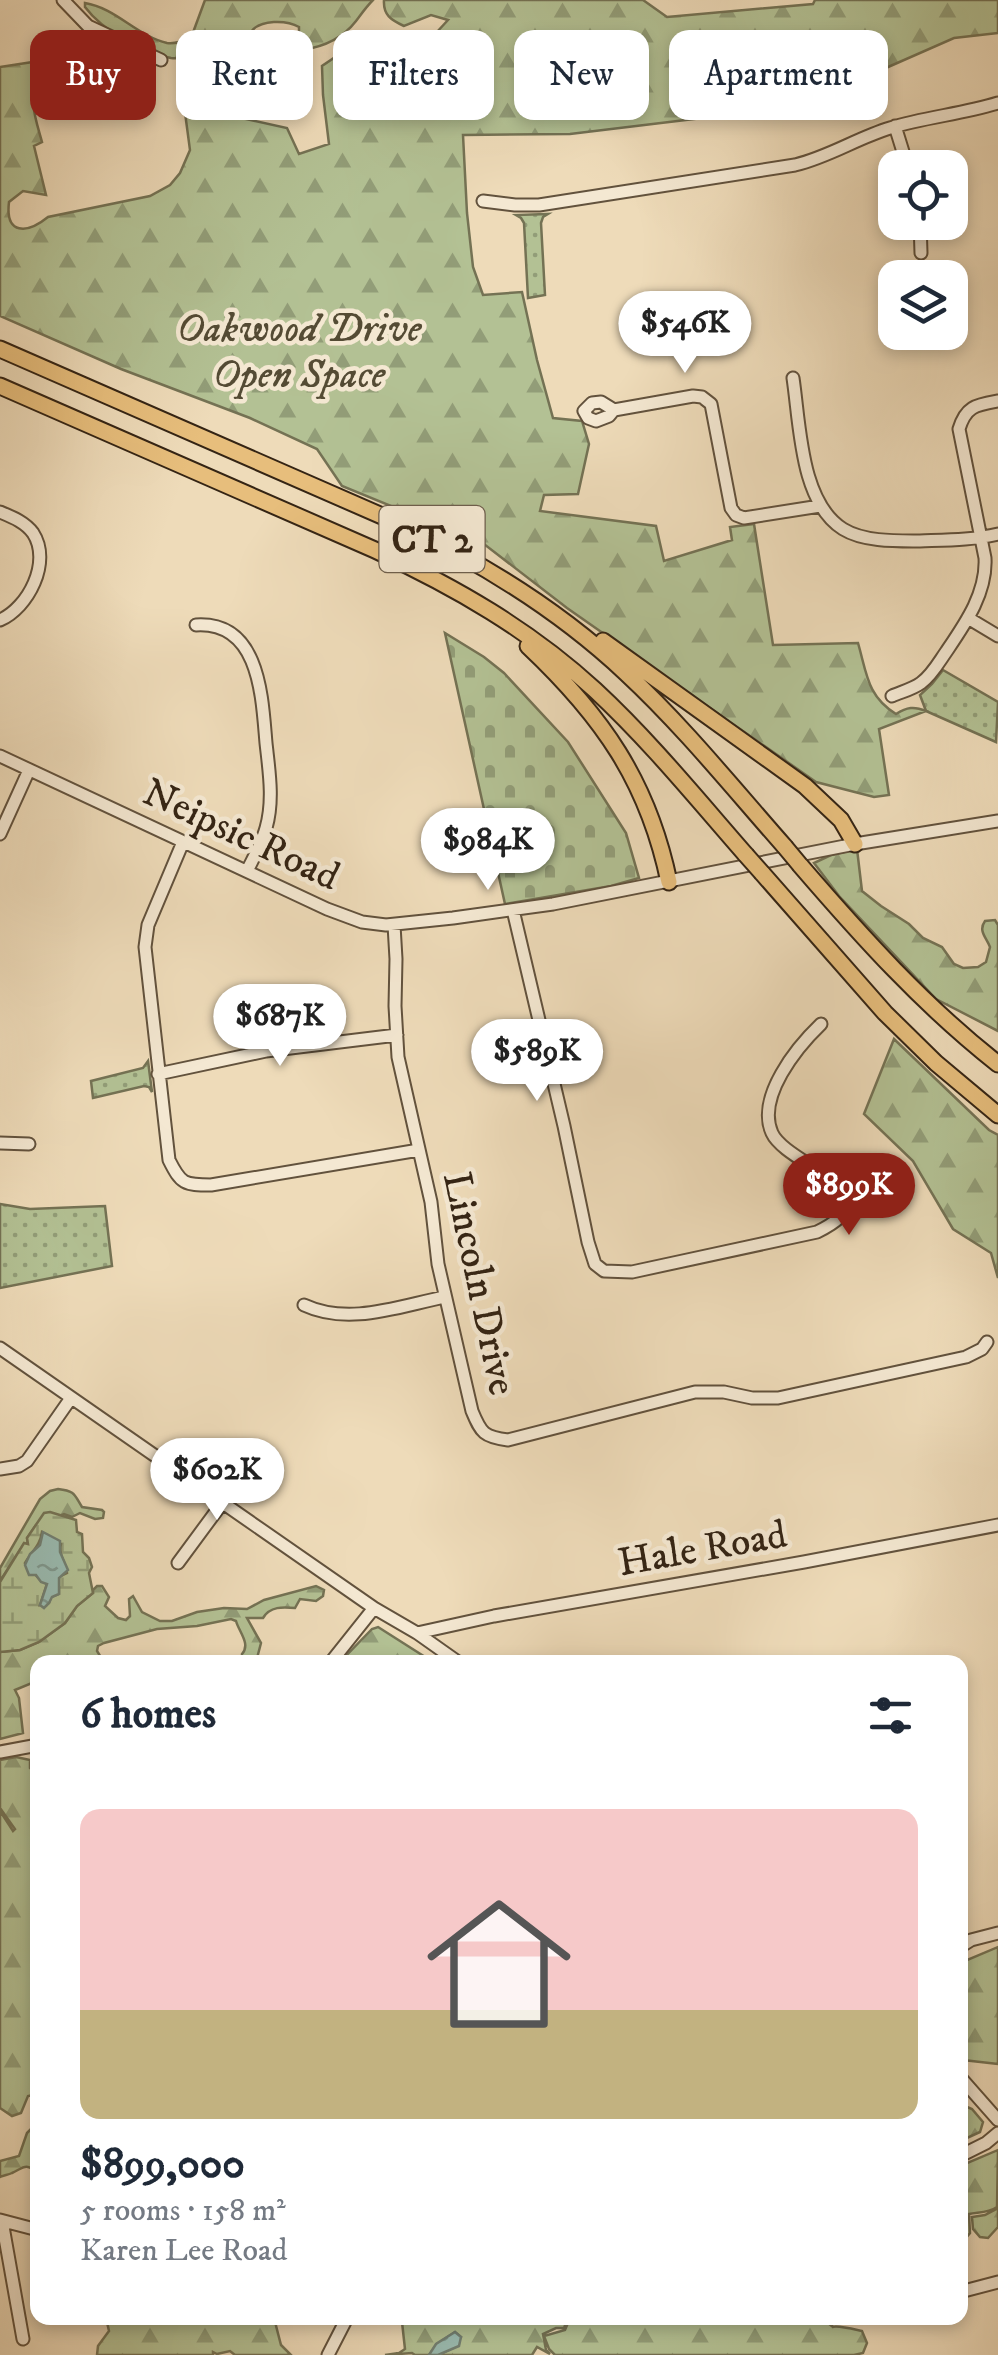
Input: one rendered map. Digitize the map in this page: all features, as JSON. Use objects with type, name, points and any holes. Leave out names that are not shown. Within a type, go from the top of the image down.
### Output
[{"type":"highway","name":"CT 2","points":[[0,349],[416,532],[490,571],[556,614],[641,687],[908,985],[998,1064]]},
{"type":"highway","name":"CT 2","points":[[0,386],[404,564],[498,615],[548,651],[608,703],[657,754],[884,1014],[998,1116]]},
{"type":"highway","points":[[556,614],[616,650],[793,777],[841,820],[855,844]]},
{"type":"highway","points":[[498,615],[505,627],[553,671],[623,757],[648,810],[669,882]]},
{"type":"street","points":[[63,0],[88,26],[161,60]]},
{"type":"street","points":[[483,201],[539,205],[795,165],[895,126],[998,103]]},
{"type":"street","points":[[895,126],[902,150]]},
{"type":"street","points":[[921,240],[921,253]]},
{"type":"street","points":[[793,378],[812,489],[820,506],[844,530],[911,541],[998,534]]},
{"type":"street","points":[[614,410],[702,397],[712,404],[736,515],[744,518],[820,506]]},
{"type":"street","points":[[892,696],[920,684],[934,670],[968,618],[986,572],[960,429],[963,415],[972,408],[998,402]]},
{"type":"street","points":[[0,512],[17,519],[32,532],[39,548],[38,568],[27,599],[0,620]]},
{"type":"street","points":[[968,618],[998,636]]},
{"type":"street","points":[[196,624],[221,626],[238,639],[252,660],[260,686],[271,795],[266,829],[247,871]]},
{"type":"street","name":"Neipsic Road","points":[[0,756],[349,918],[377,924],[514,910],[855,844],[998,821]]},
{"type":"street","points":[[0,834],[29,770]]},
{"type":"street","points":[[184,842],[148,926],[145,948],[169,1160],[178,1178],[188,1185],[210,1185],[420,1150]]},
{"type":"street","points":[[514,910],[588,1242],[595,1264],[604,1271],[632,1272],[817,1232],[836,1222],[846,1198],[839,1185],[780,1146],[770,1131],[768,1110],[777,1080],[803,1041],[821,1024]]},
{"type":"street","name":"Lincoln Drive","points":[[394,925],[398,1056],[431,1202],[438,1264],[472,1412],[480,1430],[491,1438],[508,1440],[695,1392],[778,1398],[816,1391],[966,1357],[987,1342]]},
{"type":"street","points":[[158,1074],[266,1050],[397,1035]]},
{"type":"street","points":[[0,1143],[29,1144]]},
{"type":"street","points":[[304,1305],[335,1315],[356,1315],[445,1297]]},
{"type":"street","points":[[0,1348],[374,1608],[448,1655]]},
{"type":"street","points":[[0,1469],[28,1461],[71,1398]]},
{"type":"street","points":[[178,1563],[223,1502]]},
{"type":"street","name":"Hale Road","points":[[417,1633],[998,1525]]},
{"type":"street","points":[[337,1655],[374,1608]]},
{"type":"street","points":[[0,1752],[30,1746]]},
{"type":"street","points":[[968,1942],[998,1933]]},
{"type":"street","points":[[968,2086],[998,2120]]},
{"type":"street","points":[[968,2152],[998,2133]]},
{"type":"street","points":[[23,2339],[1,2221],[30,2228]]},
{"type":"street","points":[[968,2290],[998,2282]]},
{"type":"street","points":[[328,2355],[343,2325]]},
{"type":"green space","points":[[205,0],[373,0],[347,30],[333,30],[333,40],[313,48],[313,30],[299,30],[281,22],[253,30],[194,30]]},
{"type":"green space","name":"Oakwood Drive Open Space","points":[[384,0],[643,0],[667,17],[813,4],[815,0],[998,0],[998,33],[954,38],[888,67],[888,30],[669,30],[669,120],[686,120],[570,134],[463,135],[473,267],[483,295],[522,292],[553,418],[582,421],[589,444],[578,494],[544,495],[540,511],[656,526],[664,561],[732,540],[730,527],[754,524],[773,645],[858,643],[870,683],[886,707],[896,714],[911,708],[926,711],[879,729],[889,795],[874,797],[816,782],[567,608],[484,544],[342,486],[317,449],[0,316],[0,67],[30,62],[30,120],[36,120],[42,142],[34,146],[46,195],[23,191],[9,202],[10,221],[25,228],[48,217],[150,196],[170,185],[190,150],[186,120],[251,120],[287,128],[299,154],[329,144],[322,66],[333,59],[333,120],[494,120],[494,30],[439,30],[448,20],[431,15],[404,26],[385,10]]},
{"type":"green space","points":[[85,3],[107,10],[140,30],[110,30],[92,16]]},
{"type":"green space","points":[[156,39],[176,42],[176,58],[156,53]]},
{"type":"green space","points":[[548,214],[541,223],[545,295],[528,298],[524,223],[516,215]]},
{"type":"green space","points":[[445,633],[504,673],[568,742],[626,833],[639,878],[505,904]]},
{"type":"green space","points":[[943,670],[998,702],[996,742],[926,711],[920,695]]},
{"type":"green space","points":[[857,849],[862,891],[923,938],[942,947],[954,964],[963,968],[986,962],[990,947],[982,928],[985,921],[995,920],[998,1031],[936,999],[839,896],[814,863]]},
{"type":"green space","points":[[894,1039],[998,1135],[998,1278],[991,1253],[953,1229],[913,1161],[864,1114]]},
{"type":"green space","points":[[148,1061],[152,1092],[144,1086],[93,1098],[91,1081],[143,1068]]},
{"type":"green space","points":[[0,1204],[30,1209],[105,1206],[112,1266],[0,1288]]},
{"type":"green space","points":[[58,1489],[73,1494],[82,1507],[102,1510],[103,1518],[64,1514],[36,1525],[27,1538],[28,1544],[24,1544],[0,1581],[0,1568],[40,1499]]},
{"type":"green space","points":[[44,1513],[76,1520],[83,1552],[92,1567],[89,1573],[93,1593],[65,1623],[39,1642],[20,1650],[0,1652],[0,1582],[24,1543],[28,1544],[27,1538]],"holes":[[[42,1532],[61,1544],[67,1573],[59,1577],[59,1594],[40,1605],[47,1584],[25,1563]]]},
{"type":"green space","points":[[102,1586],[109,1597],[105,1606],[118,1618],[126,1620],[130,1616],[129,1599],[133,1596],[142,1612],[160,1621],[172,1621],[197,1612],[247,1609],[264,1600],[316,1586],[324,1590],[316,1601],[300,1599],[295,1608],[277,1608],[263,1618],[247,1618],[261,1643],[258,1655],[242,1655],[245,1642],[236,1621],[231,1619],[157,1629],[104,1643],[98,1646],[100,1655],[30,1655],[30,1684],[15,1690],[23,1733],[0,1739],[0,1652],[20,1650],[39,1642],[65,1623],[93,1590]]},
{"type":"green space","points":[[378,1627],[422,1655],[347,1655]]},
{"type":"green space","points":[[0,1760],[30,1760],[30,2096],[21,2113],[12,2116],[0,2108],[0,1811],[15,1829],[0,1808]]},
{"type":"green space","points":[[998,1947],[998,2064],[968,2061],[968,1960]]},
{"type":"green space","points":[[968,2107],[983,2122],[980,2132],[968,2138]]},
{"type":"green space","points":[[30,2130],[30,2168],[0,2177],[0,2161],[19,2156]]},
{"type":"green space","points":[[998,2150],[997,2207],[969,2214],[968,2235],[968,2163]]},
{"type":"green space","points":[[998,2208],[998,2227],[988,2238],[980,2237],[973,2229],[972,2217]]},
{"type":"green space","points":[[108,2325],[276,2325],[281,2345],[291,2355],[235,2355],[230,2351],[213,2355],[97,2355],[98,2346],[109,2331]]},
{"type":"green space","points":[[402,2325],[565,2325],[543,2334],[550,2354],[537,2347],[532,2355],[438,2355],[455,2347],[461,2337],[455,2332],[429,2355],[385,2355],[405,2349]]},
{"type":"green space","points":[[567,2325],[831,2325],[862,2331],[867,2343],[863,2353],[854,2355],[555,2355],[544,2336],[565,2330]]},
{"type":"water","points":[[43,1532],[60,1541],[68,1570],[59,1578],[59,1594],[44,1608],[40,1605],[47,1584],[36,1575],[29,1575],[25,1565],[40,1545]]},
{"type":"water","points":[[455,2332],[461,2337],[459,2346],[429,2355],[436,2344]]}]
